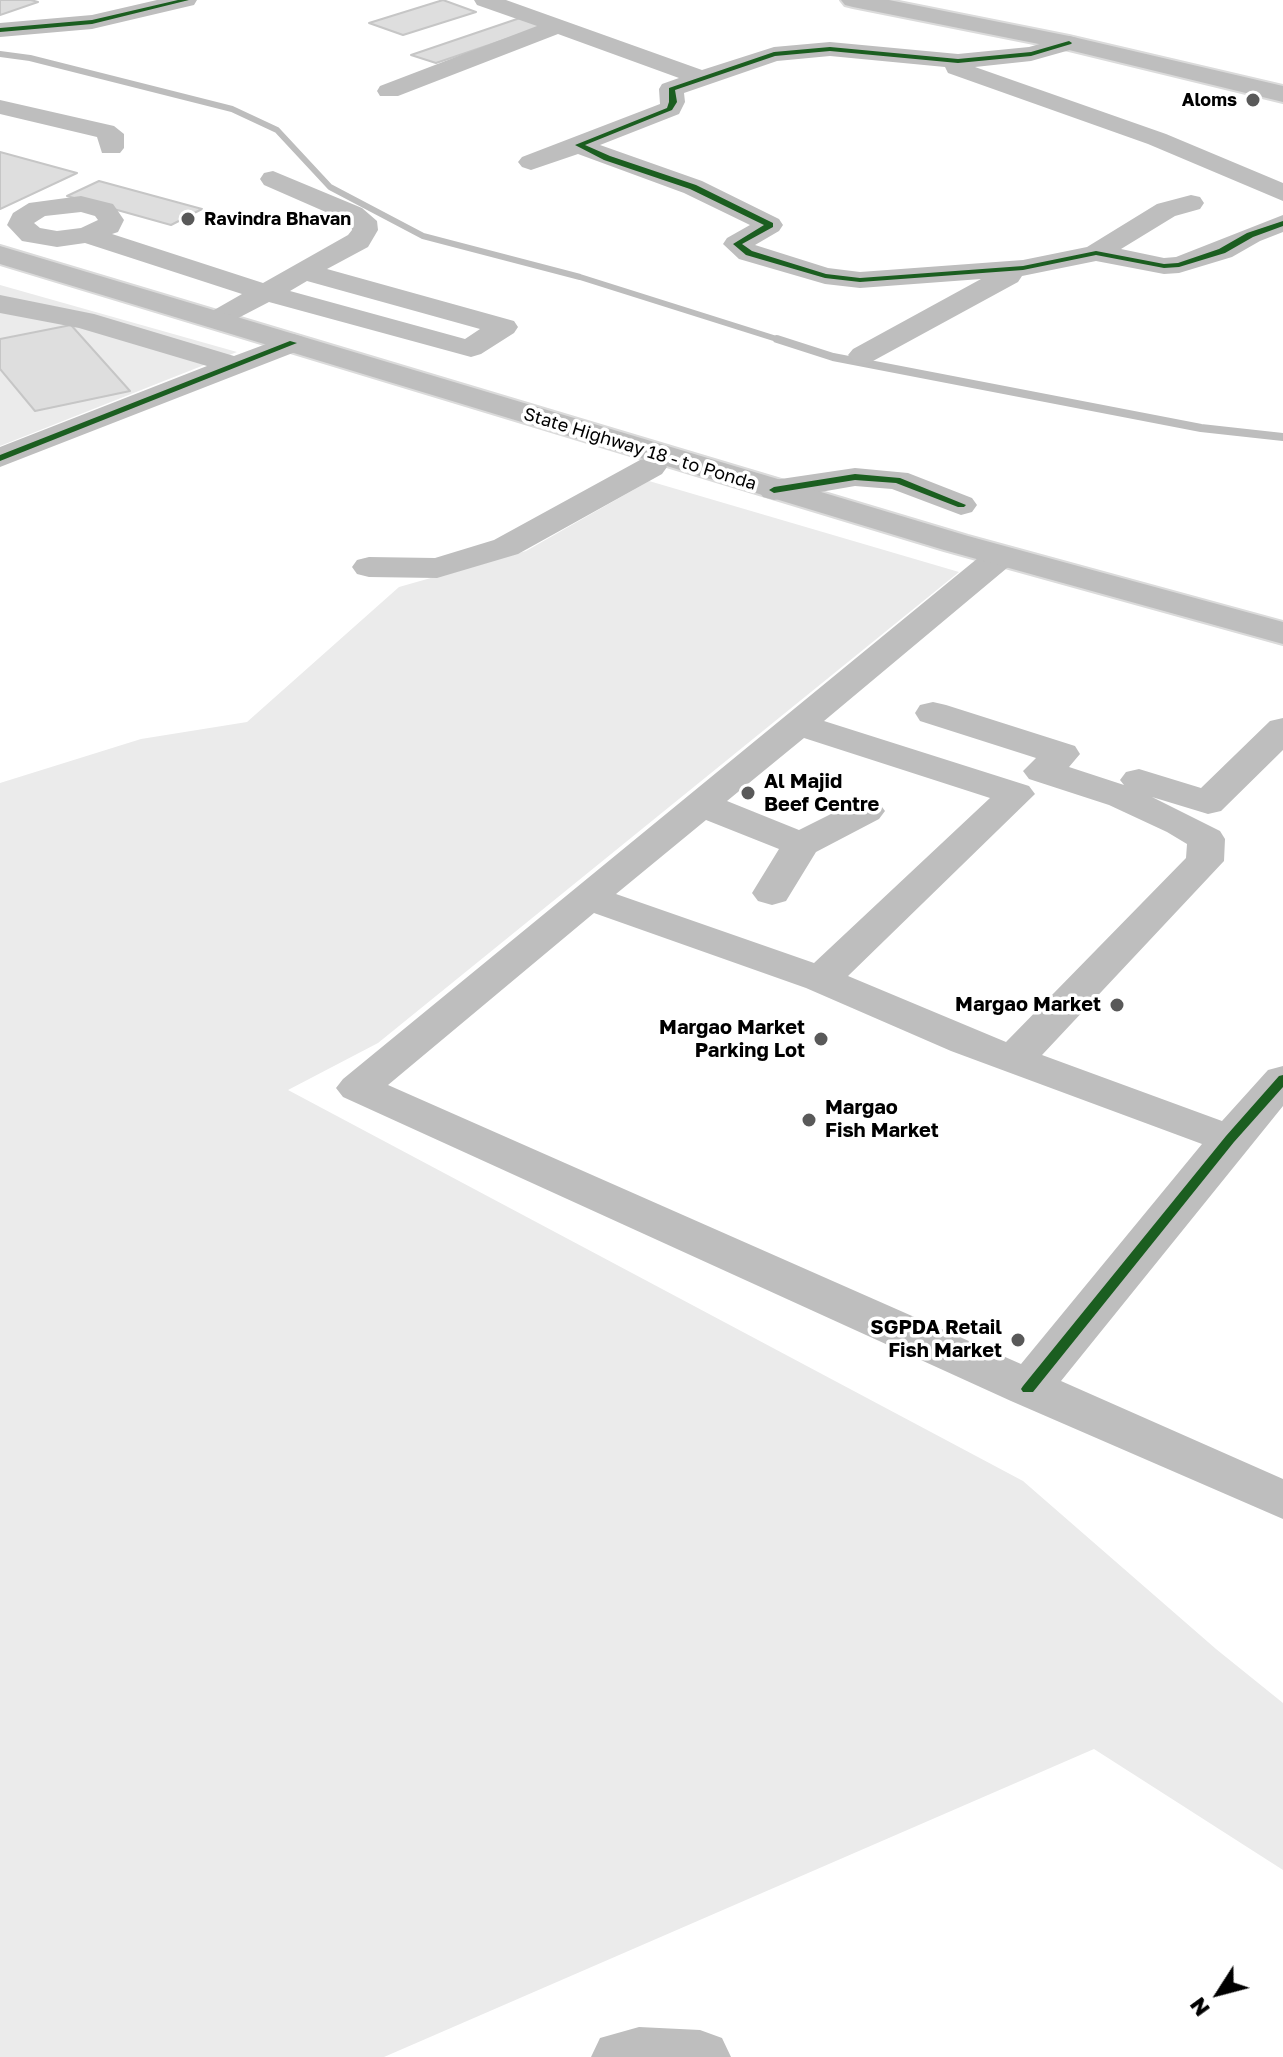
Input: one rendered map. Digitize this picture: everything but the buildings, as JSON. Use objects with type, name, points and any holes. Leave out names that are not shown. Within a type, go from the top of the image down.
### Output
[{"type":"main road","points":[[853,0],[1069,43],[1283,94]]},
{"type":"main road","name":"State Highway 18 - to Ponda","points":[[0,255],[217,320],[280,347],[651,467],[994,561],[1283,646]]},
{"type":"main road","name":"State Highway 18 - to Ponda","points":[[0,271],[280,347],[393,374],[774,490],[994,561],[1283,633]]},
{"type":"street","points":[[0,30],[57,28],[118,18],[186,0]]},
{"type":"street","points":[[485,0],[701,78]]},
{"type":"street","points":[[389,91],[559,26]]},
{"type":"street","points":[[0,46],[57,28]]},
{"type":"street","points":[[531,162],[670,109],[673,102],[671,89],[774,54],[814,49],[934,60],[1006,58],[1069,43]]},
{"type":"street","points":[[934,60],[1157,139],[1283,193]]},
{"type":"street","points":[[0,107],[105,131],[111,134],[111,148]]},
{"type":"street","points":[[579,145],[607,158],[693,187],[770,225],[737,244],[749,253],[825,276],[860,280],[1023,268],[1096,253],[1166,210],[1191,203]]},
{"type":"street","points":[[217,320],[358,241],[365,230],[364,221],[273,179]]},
{"type":"street","points":[[7,227],[28,214],[66,204],[94,206],[110,215],[108,226],[87,235],[263,292],[471,348],[504,327],[302,271]]},
{"type":"street","points":[[1096,253],[1164,266],[1179,265],[1222,251],[1250,235],[1283,223]]},
{"type":"street","points":[[863,355],[1023,268]]},
{"type":"street","points":[[0,304],[84,320],[234,365]]},
{"type":"street","points":[[393,374],[447,344]]},
{"type":"street","points":[[0,458],[280,347]]},
{"type":"street","points":[[369,567],[437,568],[506,547],[651,467]]},
{"type":"street","points":[[774,490],[855,477],[897,480],[961,505]]},
{"type":"street","points":[[994,561],[358,1088],[1283,1500]]},
{"type":"street","points":[[933,713],[1040,773],[1122,797],[1206,839],[1205,861],[1014,1059]]},
{"type":"street","points":[[798,724],[1208,803],[1283,729]]},
{"type":"street","points":[[821,979],[1040,773]]},
{"type":"street","points":[[700,804],[801,844]]},
{"type":"street","points":[[772,893],[801,844],[866,811]]},
{"type":"street","points":[[588,898],[821,979],[1014,1059],[1230,1139]]},
{"type":"street","points":[[1028,1389],[1230,1139],[1283,1079]]},
{"type":"street","points":[[622,2057],[639,2054],[700,2057]]},
{"type":"shaded area","points":[[0,285],[237,352],[0,446]]},
{"type":"shaded area","points":[[649,481],[959,572],[378,1043],[288,1090],[1023,1481],[1216,1649],[1283,1703],[1283,1870],[1094,1749],[384,2057],[0,2057],[0,783],[141,739],[247,722],[399,587],[526,551]]},
{"type":"waterway","points":[[0,54],[30,58],[232,109],[277,130],[330,187],[423,236],[580,277],[783,341]]},
{"type":"waterway","points":[[777,339],[833,357],[1201,428],[1283,437]]},
{"type":"cycle path","points":[[0,30],[92,22],[186,0]]},
{"type":"cycle path","points":[[1069,43],[1031,54],[958,61],[830,49],[774,54],[671,89],[673,102],[670,109],[579,145],[607,158],[693,187],[770,225],[737,244],[749,253],[825,276],[860,280],[1023,268],[1096,253],[1164,266],[1179,265],[1222,251],[1250,235],[1283,223]]},
{"type":"cycle path","points":[[0,458],[293,343]]},
{"type":"cycle path","points":[[774,490],[855,477],[897,480],[961,505]]},
{"type":"cycle path","points":[[1028,1389],[1230,1139],[1283,1079]]},
{"type":"place","name":"Aloms","points":[[1253,100]]},
{"type":"place","name":"Ravindra Bhavan","points":[[188,219]]},
{"type":"place","name":"Al Majid Beef Centre","points":[[748,793]]},
{"type":"place","name":"Margao Market","points":[[1117,1005]]},
{"type":"place","name":"Margao Market Parking Lot","points":[[821,1039]]},
{"type":"place","name":"Margao Fish Market","points":[[809,1120]]},
{"type":"place","name":"SGPDA Retail Fish Market","points":[[1018,1340]]}]
